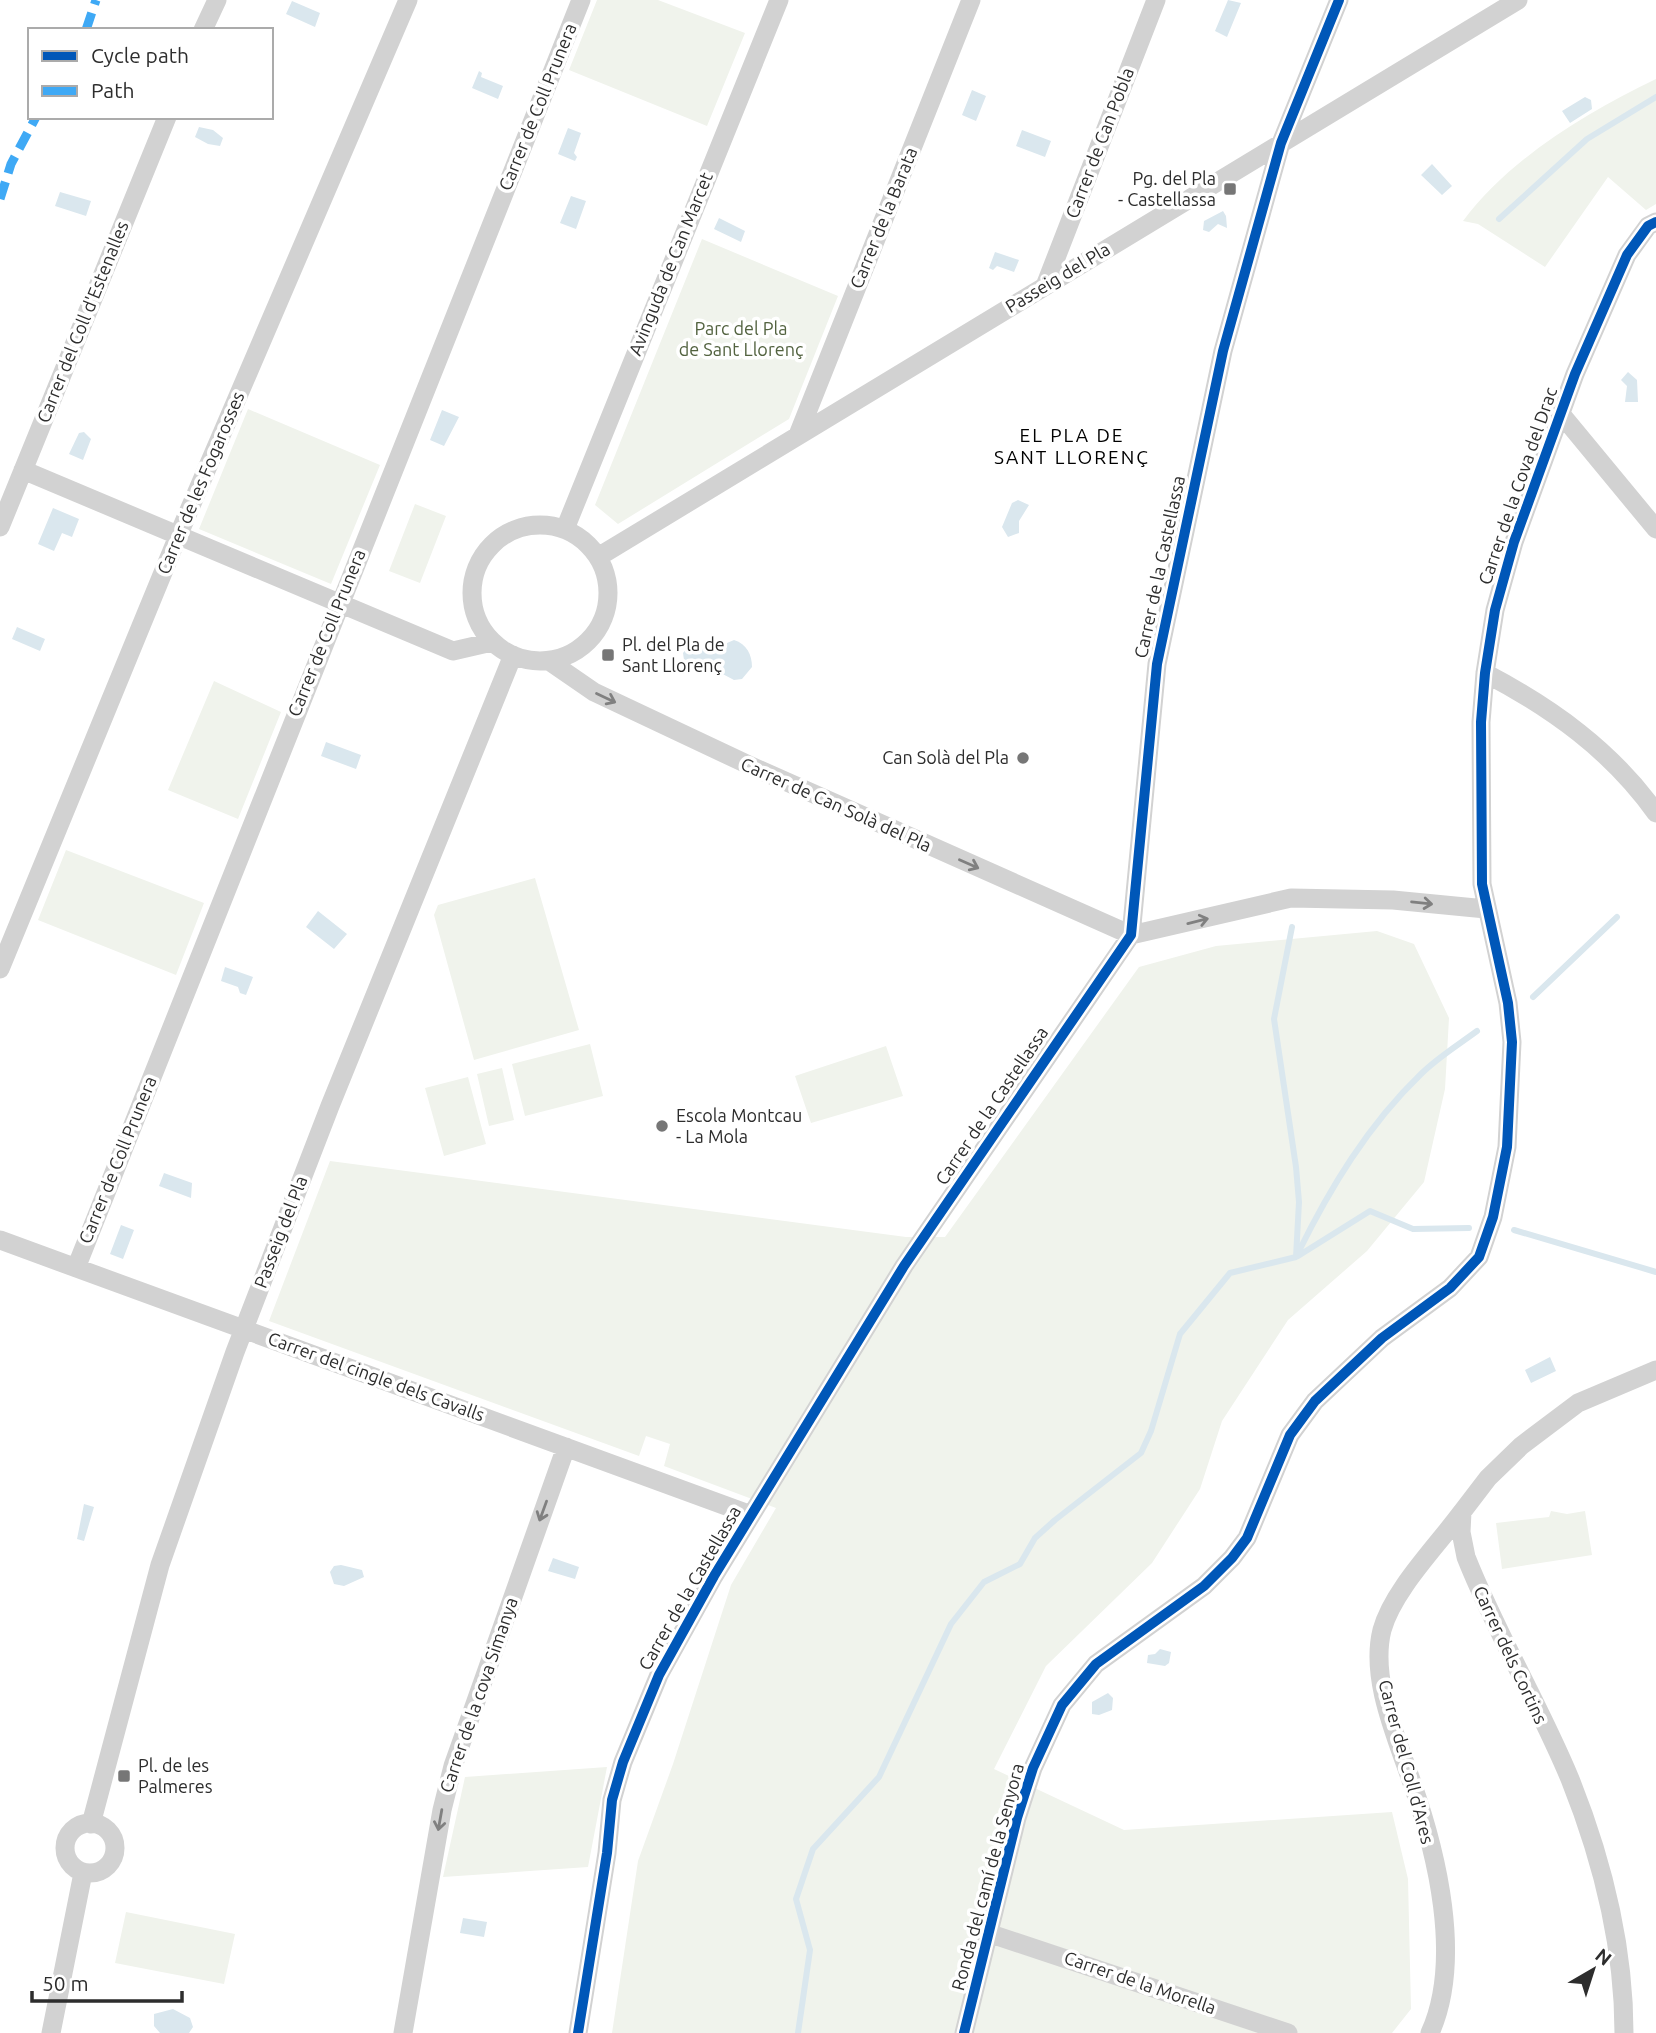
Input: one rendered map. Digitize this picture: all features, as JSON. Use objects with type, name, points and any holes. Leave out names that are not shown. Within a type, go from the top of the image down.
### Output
[{"type":"street","points":[[204,28],[217,0]]},
{"type":"street","name":"Carrer de les Fogarosses","points":[[0,969],[178,536],[408,0]]},
{"type":"street","name":"Carrer de Coll Prunera","points":[[76,1268],[580,0]]},
{"type":"street","name":"Avinguda de Can Marcet","points":[[565,529],[779,0]]},
{"type":"street","name":"Carrer de la Barata","points":[[798,435],[971,0]]},
{"type":"street","name":"Carrer de Can Pobla","points":[[1045,286],[1156,0]]},
{"type":"street","name":"Carrer de la Castellassa","points":[[578,2033],[607,1853],[612,1800],[622,1762],[659,1675],[751,1516],[904,1266],[1131,935],[1157,664],[1223,351],[1281,144],[1339,0]]},
{"type":"street","name":"Passeig del Pla","points":[[598,557],[1518,0]]},
{"type":"street","name":"Carrer del Coll d'Estenalles","points":[[0,527],[166,119]]},
{"type":"street","name":"Carrer de la Cova del Drac","points":[[1486,909],[1480,778],[1485,673],[1495,610],[1514,542],[1575,374],[1627,255],[1648,226],[1656,222]]},
{"type":"street","points":[[1561,414],[1656,529]]},
{"type":"street","points":[[23,470],[338,605],[453,651],[492,642]]},
{"type":"street","points":[[548,525],[565,529],[586,542],[598,557],[607,576],[609,593],[603,620],[582,647],[564,657],[549,661],[526,660],[492,642],[480,626],[472,605],[472,583],[479,562],[491,544],[509,532],[527,526],[548,525]]},
{"type":"street","name":"Passeig del Pla","points":[[91,1824],[160,1566],[244,1328],[513,655]]},
{"type":"street","name":"Carrer de Can Solà del Pla","points":[[549,661],[593,692],[751,766],[1131,935]]},
{"type":"street","points":[[1485,673],[1577,730],[1622,769],[1656,813]]},
{"type":"street","points":[[1131,935],[1292,898],[1393,900],[1486,909]]},
{"type":"street","name":"Ronda del camí de la Senyora","points":[[964,2033],[991,1934],[1017,1818],[1033,1768],[1047,1732],[1077,1684],[1115,1649],[1204,1586],[1232,1558],[1247,1538],[1290,1435],[1315,1401],[1382,1338],[1450,1288],[1479,1257],[1493,1217],[1507,1147],[1512,1042],[1508,1003],[1486,909]]},
{"type":"street","name":"Carrer del cingle dels Cavalls","points":[[0,1240],[751,1516]]},
{"type":"street","points":[[1462,1512],[1488,1478],[1549,1422],[1578,1403],[1656,1370]]},
{"type":"street","name":"Carrer de la cova Simanya","points":[[403,2033],[442,1810],[453,1766],[566,1447]]},
{"type":"street","name":"Carrer del Coll d'Ares","points":[[1430,2033],[1439,2013],[1443,1990],[1443,1911],[1433,1859],[1396,1736],[1380,1663],[1382,1631],[1392,1605],[1462,1512]]},
{"type":"street","name":"Carrer dels Cortins","points":[[1462,1512],[1461,1532],[1470,1567],[1569,1777],[1600,1861],[1618,1952],[1624,2033]]},
{"type":"street","points":[[91,1824],[110,1832],[115,1847],[114,1855],[99,1872],[83,1872],[69,1863],[65,1847],[72,1831],[91,1824]]},
{"type":"street","points":[[51,2033],[83,1872]]},
{"type":"street","name":"Carrer de la Morella","points":[[991,1934],[1288,2033]]},
{"type":"green space","points":[[597,0],[658,0],[745,33],[707,126],[569,70]]},
{"type":"green space","points":[[1656,79],[1656,204],[1646,210],[1608,177],[1545,267],[1478,224],[1463,221],[1482,198],[1526,157],[1577,122]]},
{"type":"green space","name":"Parc del Pla de Sant Llorenç","points":[[702,239],[838,296],[789,419],[618,524],[595,505]]},
{"type":"green space","points":[[248,409],[380,465],[331,584],[199,529]]},
{"type":"green space","points":[[415,504],[446,516],[420,583],[389,571]]},
{"type":"green space","points":[[214,681],[281,712],[238,819],[168,790]]},
{"type":"green space","points":[[66,850],[204,903],[176,975],[38,920]]},
{"type":"green space","points":[[535,878],[579,1030],[474,1060],[434,915],[438,905]]},
{"type":"green space","points":[[1377,931],[1414,944],[1449,1018],[1445,1089],[1424,1182],[1367,1251],[1288,1320],[1222,1421],[1200,1489],[1152,1563],[1046,1666],[994,1769],[1124,1830],[1392,1812],[1408,1879],[1411,2009],[1392,2033],[612,2033],[638,1861],[673,1764],[731,1585],[776,1508],[664,1466],[670,1444],[646,1436],[639,1456],[269,1321],[330,1161],[906,1237],[945,1237],[1139,967],[1216,946]]},
{"type":"green space","points":[[590,1044],[603,1096],[525,1116],[512,1064]]},
{"type":"green space","points":[[886,1046],[903,1096],[811,1123],[795,1076]]},
{"type":"green space","points":[[502,1068],[514,1120],[489,1126],[477,1074]]},
{"type":"green space","points":[[468,1077],[486,1144],[444,1156],[425,1088]]},
{"type":"green space","points":[[1551,1511],[1567,1514],[1585,1511],[1592,1555],[1502,1569],[1496,1523],[1549,1517]]},
{"type":"green space","points":[[607,1767],[588,1867],[443,1877],[465,1777]]},
{"type":"green space","points":[[126,1912],[235,1934],[224,1984],[115,1963]]},
{"type":"shaded area","points":[[1228,0],[1241,3],[1227,37],[1215,31]]},
{"type":"shaded area","points":[[292,1],[320,13],[315,27],[286,14]]},
{"type":"shaded area","points":[[479,71],[482,73],[481,77],[503,86],[498,99],[472,88]]},
{"type":"shaded area","points":[[972,90],[986,96],[976,121],[962,115]]},
{"type":"shaded area","points":[[1585,97],[1591,100],[1592,109],[1570,123],[1562,111]]},
{"type":"shaded area","points":[[199,127],[213,130],[223,138],[220,146],[208,144],[195,137]]},
{"type":"shaded area","points":[[568,128],[581,133],[574,153],[577,157],[575,161],[558,154]]},
{"type":"shaded area","points":[[1022,130],[1051,141],[1045,157],[1016,146]]},
{"type":"shaded area","points":[[1432,164],[1452,186],[1442,195],[1421,175]]},
{"type":"shaded area","points":[[60,192],[91,201],[86,216],[55,206]]},
{"type":"shaded area","points":[[571,196],[586,201],[576,229],[560,223]]},
{"type":"shaded area","points":[[1223,211],[1227,228],[1218,224],[1209,232],[1203,230],[1204,221]]},
{"type":"shaded area","points":[[719,218],[745,231],[741,242],[714,229]]},
{"type":"shaded area","points":[[995,252],[1019,260],[1014,272],[997,266],[993,270],[989,268]]},
{"type":"shaded area","points":[[1628,372],[1637,380],[1638,402],[1625,402],[1627,386],[1621,380]]},
{"type":"shaded area","points":[[442,410],[459,417],[444,446],[430,440]]},
{"type":"shaded area","points":[[84,432],[91,439],[83,460],[69,454],[79,433]]},
{"type":"shaded area","points":[[1018,500],[1029,505],[1019,521],[1019,533],[1008,537],[1002,527],[1012,503]]},
{"type":"shaded area","points":[[53,508],[79,519],[72,537],[62,533],[54,551],[38,544]]},
{"type":"shaded area","points":[[17,627],[45,639],[40,651],[12,639]]},
{"type":"shaded area","points":[[734,640],[748,650],[751,658],[752,667],[742,679],[734,680],[717,671],[697,672],[684,660],[683,653],[690,644],[699,644],[717,653]]},
{"type":"shaded area","points":[[326,742],[361,755],[356,769],[321,756]]},
{"type":"shaded area","points":[[318,911],[347,934],[334,949],[306,927]]},
{"type":"shaded area","points":[[225,967],[253,977],[246,995],[240,993],[238,987],[221,981]]},
{"type":"shaded area","points":[[164,1173],[192,1183],[191,1198],[159,1186]]},
{"type":"shaded area","points":[[121,1225],[134,1230],[123,1259],[110,1254]]},
{"type":"shaded area","points":[[1550,1357],[1556,1371],[1531,1383],[1525,1370]]},
{"type":"shaded area","points":[[84,1504],[94,1507],[84,1541],[77,1539]]},
{"type":"shaded area","points":[[553,1558],[579,1567],[575,1579],[548,1571]]},
{"type":"shaded area","points":[[334,1566],[362,1570],[364,1577],[344,1586],[334,1584],[330,1572]]},
{"type":"shaded area","points":[[1160,1649],[1171,1652],[1169,1663],[1165,1666],[1147,1663],[1148,1655],[1155,1654]]},
{"type":"shaded area","points":[[1108,1693],[1113,1698],[1112,1710],[1099,1715],[1092,1714],[1092,1702]]},
{"type":"shaded area","points":[[463,1918],[487,1922],[484,1937],[460,1933]]},
{"type":"shaded area","points":[[173,2009],[190,2018],[193,2027],[189,2033],[160,2033],[154,2026],[154,2014]]},
{"type":"waterway","points":[[1499,219],[1587,139],[1656,97]]},
{"type":"waterway","points":[[1533,997],[1617,917]]},
{"type":"waterway","points":[[798,2033],[810,1950],[796,1899],[813,1849],[879,1777],[951,1624],[984,1582],[1020,1564],[1035,1538],[1141,1453],[1151,1431],[1180,1334],[1230,1273],[1296,1257],[1299,1202],[1296,1167],[1274,1019],[1292,927]]},
{"type":"waterway","points":[[1298,1253],[1337,1181],[1384,1114],[1427,1068],[1477,1031]]},
{"type":"waterway","points":[[1298,1256],[1370,1211],[1413,1229],[1469,1228]]},
{"type":"waterway","points":[[1514,1230],[1656,1272]]},
{"type":"marked path","points":[[87,28],[96,0]]},
{"type":"marked path","points":[[0,199],[11,164],[35,119]]},
{"type":"cycle path","points":[[578,2033],[607,1853],[612,1800],[623,1762],[659,1675],[714,1576],[904,1266],[1131,935],[1157,664],[1223,351],[1281,143],[1339,0]]},
{"type":"cycle path","points":[[964,2033],[1017,1818],[1033,1768],[1062,1705],[1096,1664],[1204,1586],[1232,1558],[1247,1538],[1290,1435],[1315,1401],[1382,1338],[1450,1288],[1479,1257],[1493,1217],[1507,1147],[1512,1042],[1508,1003],[1482,884],[1481,722],[1485,673],[1495,610],[1514,542],[1575,374],[1627,255],[1648,226],[1656,222]]},
{"type":"place","name":"Pg. del Pla - Castellassa","points":[[1230,189]]},
{"type":"place","name":"Pl. del Pla de Sant Llorenç","points":[[608,655]]},
{"type":"place","name":"Can Solà del Pla","points":[[1023,758]]},
{"type":"place","name":"Escola Montcau - La Mola","points":[[662,1126]]},
{"type":"place","name":"Pl. de les Palmeres","points":[[124,1776]]},
{"type":"district","name":"EL PLA DE SANT LLORENÇ","points":[[1072,446]]}]
